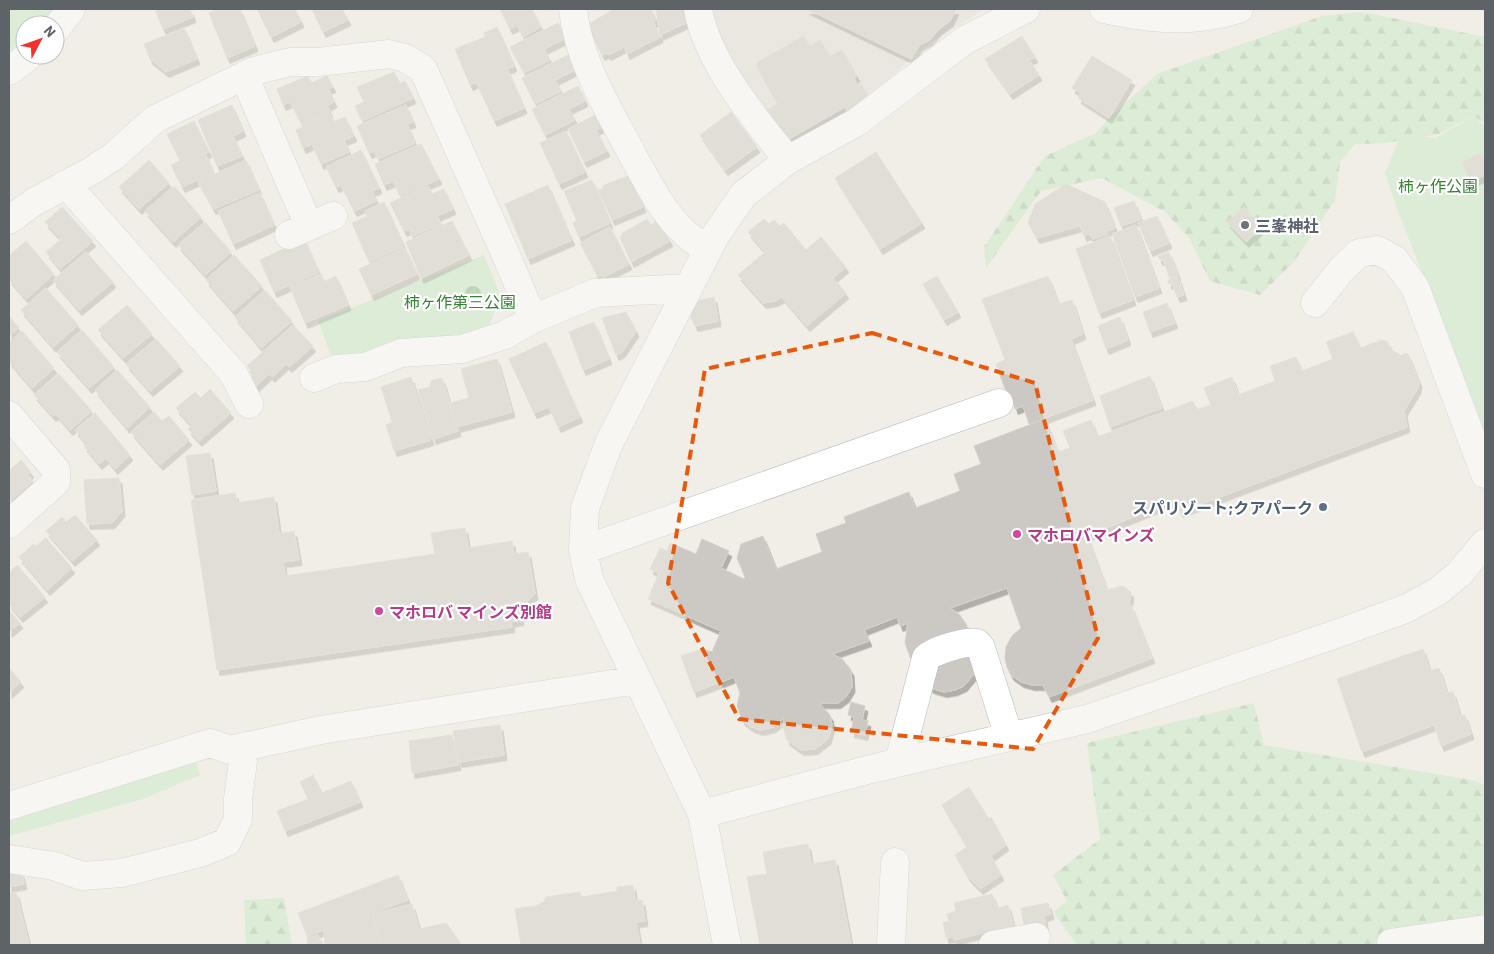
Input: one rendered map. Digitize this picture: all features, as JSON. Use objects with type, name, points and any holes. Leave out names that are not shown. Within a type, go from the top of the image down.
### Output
[{"type":"street","points":[[572,9],[574,24],[583,54],[604,100],[647,181],[683,231],[708,250]]},
{"type":"street","points":[[698,9],[715,55],[743,104],[788,160]]},
{"type":"street","points":[[727,945],[702,814],[588,579],[583,550],[585,508],[609,443],[708,250],[743,195],[788,160],[857,122],[964,40],[1026,9]]},
{"type":"street","points":[[1104,9],[1147,18],[1192,18],[1239,9]]},
{"type":"street","points":[[9,220],[34,202],[91,172],[114,156],[154,119],[244,76],[290,62],[318,62],[389,54],[405,58],[423,69],[533,319]]},
{"type":"street","points":[[244,76],[310,225]]},
{"type":"street","points":[[66,184],[134,280],[207,362],[233,373],[249,404]]},
{"type":"street","points":[[1315,304],[1359,252],[1377,250],[1394,260],[1415,287],[1485,474]]},
{"type":"street","points":[[314,378],[336,369],[366,367],[401,354],[462,349],[505,335],[533,319],[595,293],[688,288]]},
{"type":"street","points":[[583,550],[999,403]]},
{"type":"street","points":[[9,415],[56,470],[56,482],[9,524]]},
{"type":"street","points":[[702,814],[900,762],[1087,719],[1405,609],[1437,592],[1459,574],[1485,544]]},
{"type":"street","points":[[900,762],[926,658],[933,653],[968,642],[977,643],[981,648],[1009,737]]},
{"type":"street","points":[[9,806],[210,743],[230,750],[321,730],[637,680]]},
{"type":"street","points":[[9,859],[54,866],[82,876],[122,873],[200,853],[228,842],[238,819],[238,798],[245,746]]},
{"type":"street","points":[[891,945],[895,862]]},
{"type":"street","points":[[1391,943],[1485,930]]},
{"type":"street","points":[[992,945],[1036,937]]},
{"type":"highlighted area","points":[[872,333],[1035,383],[1098,638],[1033,749],[739,719],[668,583],[705,369]]},
{"type":"shaded area","points":[[708,9],[985,9],[925,46],[851,114],[791,143],[726,66]]},
{"type":"green space","points":[[9,9],[56,9],[50,15],[15,15],[15,47],[9,53]]},
{"type":"green space","points":[[1363,12],[1485,37],[1485,123],[1473,116],[1439,134],[1387,143],[1355,144],[1340,162],[1335,200],[1293,263],[1260,295],[1210,281],[1189,238],[1165,212],[1102,178],[1041,191],[986,268],[984,247],[1045,156],[1096,133],[1109,118],[1157,74],[1322,16]]},
{"type":"green space","name":"柿ヶ作公園","points":[[1473,116],[1485,126],[1485,434],[1396,206],[1385,173],[1402,133],[1436,138]]},
{"type":"green space","name":"柿ヶ作第三公園","points":[[484,255],[501,297],[487,330],[338,361],[330,353],[318,321]]},
{"type":"green space","points":[[1254,703],[1264,745],[1472,780],[1485,785],[1485,945],[1077,945],[1053,912],[1067,901],[1053,875],[1100,839],[1087,743]]},
{"type":"green space","points":[[193,753],[200,775],[143,799],[9,836],[9,811]]},
{"type":"green space","points":[[284,898],[292,945],[246,945],[244,900]]},
{"type":"building","points":[[155,9],[190,9],[193,17],[163,29]]},
{"type":"building","points":[[218,9],[240,9],[255,46],[227,58],[209,13]]},
{"type":"building","points":[[257,9],[295,9],[301,22],[271,37]]},
{"type":"building","points":[[312,9],[342,9],[348,20],[323,32]]},
{"type":"building","points":[[500,9],[532,9],[541,27],[523,37],[517,25],[510,29]]},
{"type":"building","points":[[614,9],[651,9],[656,20],[653,22],[660,37],[627,54],[624,47],[608,55],[607,53],[602,55],[587,25]]},
{"type":"building","points":[[656,9],[686,9],[688,22],[660,35]]},
{"type":"building","points":[[807,9],[956,9],[950,21],[938,30],[930,40],[920,45],[911,59]]},
{"type":"building","points":[[558,23],[566,38],[544,49],[550,60],[524,73],[510,47]]},
{"type":"building","points":[[497,27],[514,66],[470,85],[455,49],[485,37],[484,33]]},
{"type":"building","points":[[184,28],[197,59],[166,72],[150,59],[144,44]]},
{"type":"building","points":[[804,36],[809,46],[820,40],[830,56],[842,50],[857,76],[854,78],[858,87],[861,84],[869,99],[847,111],[845,107],[789,139],[771,123],[765,111],[778,104],[757,67],[758,62]]},
{"type":"building","points":[[1022,36],[1035,57],[1029,60],[1039,75],[1010,94],[985,59]]},
{"type":"building","points":[[570,54],[577,69],[555,80],[561,91],[535,104],[522,78]]},
{"type":"building","points":[[1092,56],[1132,80],[1109,118],[1078,98],[1081,93],[1072,88]]},
{"type":"building","points":[[508,71],[524,108],[494,121],[477,84]]},
{"type":"building","points":[[394,72],[399,84],[405,81],[413,98],[362,121],[355,106],[364,102],[357,87]]},
{"type":"building","points":[[308,76],[311,83],[327,76],[333,87],[328,89],[334,102],[327,106],[330,112],[302,125],[290,102],[283,105],[277,89]]},
{"type":"building","points":[[578,86],[585,101],[569,109],[575,120],[545,135],[532,109]]},
{"type":"building","points":[[232,105],[243,131],[233,136],[242,156],[217,166],[198,120]]},
{"type":"building","points":[[406,105],[413,122],[407,124],[415,143],[378,159],[374,151],[369,153],[357,126]]},
{"type":"building","points":[[731,112],[757,147],[725,170],[700,135]]},
{"type":"building","points":[[330,114],[333,122],[345,117],[354,136],[344,140],[349,152],[321,164],[312,144],[303,148],[296,130]]},
{"type":"building","points":[[597,114],[604,126],[596,130],[607,151],[584,162],[568,129]]},
{"type":"building","points":[[194,121],[209,152],[205,153],[213,173],[182,187],[171,165],[180,161],[167,134]]},
{"type":"building","points":[[566,131],[585,172],[559,184],[540,143]]},
{"type":"building","points":[[421,144],[439,179],[400,196],[393,181],[384,185],[375,164]]},
{"type":"building","points":[[361,150],[379,188],[372,191],[376,201],[354,211],[341,185],[336,187],[326,167]]},
{"type":"building","points":[[876,152],[922,223],[880,249],[835,178]]},
{"type":"building","points":[[1481,153],[1485,162],[1485,175],[1471,182],[1462,162]]},
{"type":"building","points":[[149,160],[169,183],[139,209],[119,187]]},
{"type":"building","points":[[246,160],[259,190],[213,209],[198,182]]},
{"type":"building","points":[[630,175],[643,207],[612,220],[598,190],[604,188],[602,186]]},
{"type":"building","points":[[592,180],[610,223],[579,237],[573,223],[577,221],[564,191]]},
{"type":"building","points":[[1066,184],[1105,202],[1115,228],[1107,231],[1108,234],[1093,239],[1088,234],[1084,236],[1080,226],[1037,238],[1028,223],[1035,204]]},
{"type":"building","points":[[548,185],[572,240],[528,259],[505,204]]},
{"type":"building","points":[[174,186],[201,217],[173,242],[145,211]]},
{"type":"building","points":[[428,186],[432,194],[444,189],[453,209],[437,216],[441,224],[412,236],[409,229],[404,231],[390,203]]},
{"type":"building","points":[[260,193],[274,225],[233,244],[218,211]]},
{"type":"building","points":[[1134,201],[1141,219],[1121,226],[1114,208]]},
{"type":"building","points":[[384,202],[404,246],[369,262],[352,223],[367,216],[365,211]]},
{"type":"building","points":[[62,207],[93,241],[60,269],[46,252],[61,239],[45,222]]},
{"type":"building","name":"三峯神社","points":[[1244,207],[1262,227],[1246,242],[1227,222]]},
{"type":"building","points":[[1157,216],[1169,243],[1150,251],[1138,223]]},
{"type":"building","points":[[647,219],[651,225],[658,220],[670,241],[631,262],[620,237],[621,234]]},
{"type":"building","points":[[764,219],[769,224],[774,220],[780,226],[784,223],[806,250],[821,237],[846,267],[833,278],[846,293],[807,326],[782,297],[775,301],[763,303],[738,275],[765,252],[748,232]]},
{"type":"building","points":[[452,221],[469,255],[421,278],[406,242]]},
{"type":"building","points":[[205,222],[231,252],[205,275],[178,245]]},
{"type":"building","points":[[1136,225],[1159,288],[1135,297],[1112,234]]},
{"type":"building","points":[[610,227],[629,264],[604,277],[597,275],[580,243]]},
{"type":"building","points":[[1110,236],[1133,300],[1099,313],[1076,249]]},
{"type":"building","points":[[304,239],[319,272],[274,292],[260,260]]},
{"type":"building","points":[[26,241],[54,274],[26,299],[9,279],[9,256]]},
{"type":"building","points":[[405,248],[417,274],[371,295],[359,269]]},
{"type":"building","points":[[86,252],[113,282],[79,310],[53,280]]},
{"type":"building","points":[[1169,252],[1178,275],[1170,279],[1163,259],[1160,260],[1158,256]]},
{"type":"building","points":[[234,255],[262,286],[233,311],[206,280]]},
{"type":"building","points":[[321,274],[324,282],[336,276],[348,305],[305,323],[290,287]]},
{"type":"building","points":[[937,276],[958,312],[944,320],[923,284]]},
{"type":"building","points":[[1048,276],[1059,304],[1072,300],[1083,334],[1071,339],[1093,400],[1029,424],[1023,406],[1015,409],[1012,396],[1008,397],[996,364],[1005,360],[982,299]]},
{"type":"building","points":[[1178,277],[1184,295],[1177,297],[1172,283],[1169,284],[1168,280]]},
{"type":"building","points":[[46,288],[78,325],[53,347],[21,310]]},
{"type":"building","points":[[265,290],[292,321],[261,348],[235,317]]},
{"type":"building","points":[[714,297],[718,321],[695,326],[689,313],[696,301]]},
{"type":"building","points":[[1167,303],[1175,323],[1150,332],[1143,312]]},
{"type":"building","points":[[127,305],[152,334],[123,358],[98,330]]},
{"type":"building","points":[[626,312],[636,331],[622,352],[616,355],[602,318]]},
{"type":"building","points":[[9,316],[19,328],[9,336]]},
{"type":"building","points":[[1120,317],[1128,340],[1106,349],[1098,326]]},
{"type":"building","points":[[594,322],[609,359],[583,370],[569,332]]},
{"type":"building","points":[[293,325],[313,346],[289,367],[286,364],[272,377],[269,374],[252,390],[245,382],[254,374],[247,366]]},
{"type":"building","points":[[82,330],[114,367],[89,388],[57,352]]},
{"type":"building","points":[[22,331],[54,368],[32,388],[9,361],[9,343]]},
{"type":"building","points":[[1353,332],[1360,348],[1382,340],[1388,342],[1389,348],[1402,356],[1404,353],[1408,354],[1419,382],[1418,388],[1404,411],[1407,427],[1180,512],[1175,500],[1087,536],[1107,590],[1123,586],[1131,592],[1129,605],[1131,605],[1152,658],[1049,697],[1043,685],[1021,682],[1011,675],[1007,667],[1005,658],[1006,647],[1012,636],[1021,628],[1007,588],[950,608],[959,614],[966,624],[975,649],[974,674],[964,686],[955,690],[944,692],[931,688],[916,673],[905,643],[908,623],[900,626],[897,617],[864,630],[869,641],[832,654],[842,659],[851,670],[852,687],[846,697],[838,703],[822,703],[821,705],[830,715],[832,725],[828,739],[815,749],[801,750],[787,740],[783,726],[784,718],[773,727],[761,730],[751,727],[742,720],[737,705],[740,693],[734,677],[694,692],[681,656],[702,649],[712,652],[721,631],[648,599],[659,573],[650,569],[660,548],[667,551],[670,543],[696,554],[702,539],[729,551],[721,568],[744,579],[745,577],[737,558],[741,544],[763,536],[776,569],[822,552],[816,534],[846,523],[844,517],[909,492],[915,508],[960,491],[954,474],[981,464],[974,446],[1045,419],[1058,452],[1070,448],[1063,431],[1091,420],[1097,437],[1193,401],[1196,410],[1211,405],[1204,388],[1232,377],[1238,395],[1275,381],[1270,366],[1296,357],[1302,371],[1333,359],[1326,342]]},
{"type":"building","points":[[156,339],[180,366],[150,391],[126,364]]},
{"type":"building","points":[[546,342],[580,417],[558,427],[549,407],[534,413],[509,359]]},
{"type":"building","points":[[497,359],[512,412],[457,427],[450,403],[469,398],[461,369]]},
{"type":"building","points":[[117,370],[150,407],[127,428],[95,390]]},
{"type":"building","points":[[59,374],[92,411],[70,430],[56,414],[53,416],[34,395]]},
{"type":"building","points":[[1150,376],[1162,408],[1110,427],[1100,396]]},
{"type":"building","points":[[411,377],[431,440],[394,451],[386,425],[392,422],[381,387]]},
{"type":"building","points":[[442,378],[458,431],[433,439],[418,390],[430,387],[431,381]]},
{"type":"building","points":[[210,389],[231,413],[199,441],[188,429],[192,426],[176,408],[195,392],[201,398]]},
{"type":"building","points":[[154,412],[162,421],[169,416],[189,440],[160,465],[131,432]]},
{"type":"building","points":[[95,413],[130,455],[115,469],[106,458],[99,464],[84,446],[87,444],[75,430]]},
{"type":"building","points":[[210,453],[216,491],[192,495],[186,456]]},
{"type":"building","points":[[21,460],[31,472],[28,475],[33,481],[9,502],[9,471]]},
{"type":"building","points":[[119,478],[122,511],[112,523],[87,524],[84,480]]},
{"type":"building","points":[[235,493],[237,503],[274,497],[279,534],[294,531],[299,560],[283,562],[285,576],[435,554],[431,533],[465,528],[468,548],[512,541],[514,554],[528,552],[535,594],[520,608],[521,620],[511,622],[512,627],[217,670],[191,500]]},
{"type":"building","points":[[75,515],[97,540],[72,561],[46,531],[62,517],[66,522]]},
{"type":"building","points":[[46,538],[72,568],[47,590],[19,557],[34,544],[36,546]]},
{"type":"building","points":[[17,565],[45,597],[20,617],[9,604],[9,573]]},
{"type":"building","points":[[9,610],[20,623],[9,632]]},
{"type":"building","points":[[1423,649],[1430,671],[1439,668],[1447,693],[1453,692],[1460,716],[1465,715],[1471,734],[1441,746],[1434,725],[1362,752],[1337,679]]},
{"type":"building","points":[[9,668],[21,682],[9,693]]},
{"type":"building","points":[[851,702],[865,706],[862,720],[868,721],[865,735],[851,732],[854,717],[848,715]]},
{"type":"building","points":[[500,725],[504,755],[459,762],[453,731]]},
{"type":"building","points":[[452,735],[458,765],[412,773],[409,741]]},
{"type":"building","points":[[313,775],[322,793],[351,781],[360,802],[285,831],[277,811],[308,799],[300,782]]},
{"type":"building","points":[[969,787],[989,819],[991,817],[1006,845],[991,856],[1001,875],[980,889],[968,877],[955,855],[967,847],[942,805]]},
{"type":"building","points":[[808,844],[811,864],[835,860],[851,945],[760,945],[747,877],[767,874],[763,852]]},
{"type":"building","points":[[9,872],[12,874],[21,872],[24,884],[9,887]]},
{"type":"building","points":[[398,875],[408,900],[307,936],[298,913]]},
{"type":"building","points":[[633,885],[635,901],[642,900],[645,921],[636,922],[640,945],[521,945],[515,909],[535,906],[544,902],[546,897],[580,892],[581,897],[617,891],[617,887]]},
{"type":"building","points":[[16,892],[29,945],[9,945],[9,894]]},
{"type":"building","points":[[992,894],[997,908],[1008,905],[1013,925],[954,940],[953,937],[946,938],[943,922],[949,922],[947,914],[956,911],[954,903]]},
{"type":"building","points":[[1048,903],[1051,914],[1044,916],[1046,929],[1025,932],[1021,908]]},
{"type":"building","points":[[412,904],[419,929],[446,923],[462,945],[381,945],[373,914]]},
{"type":"building","points":[[372,915],[380,945],[325,945],[324,932]]},
{"type":"building","points":[[318,935],[321,945],[308,945],[307,938]]},
{"type":"place","name":"三峯神社","points":[[1245,225]]},
{"type":"place","name":"スパリゾート;クアパーク","points":[[1323,507]]},
{"type":"place","name":"マホロバマインズ","points":[[1017,534]]},
{"type":"place","name":"マホロバ マインズ別館","points":[[379,611]]}]
